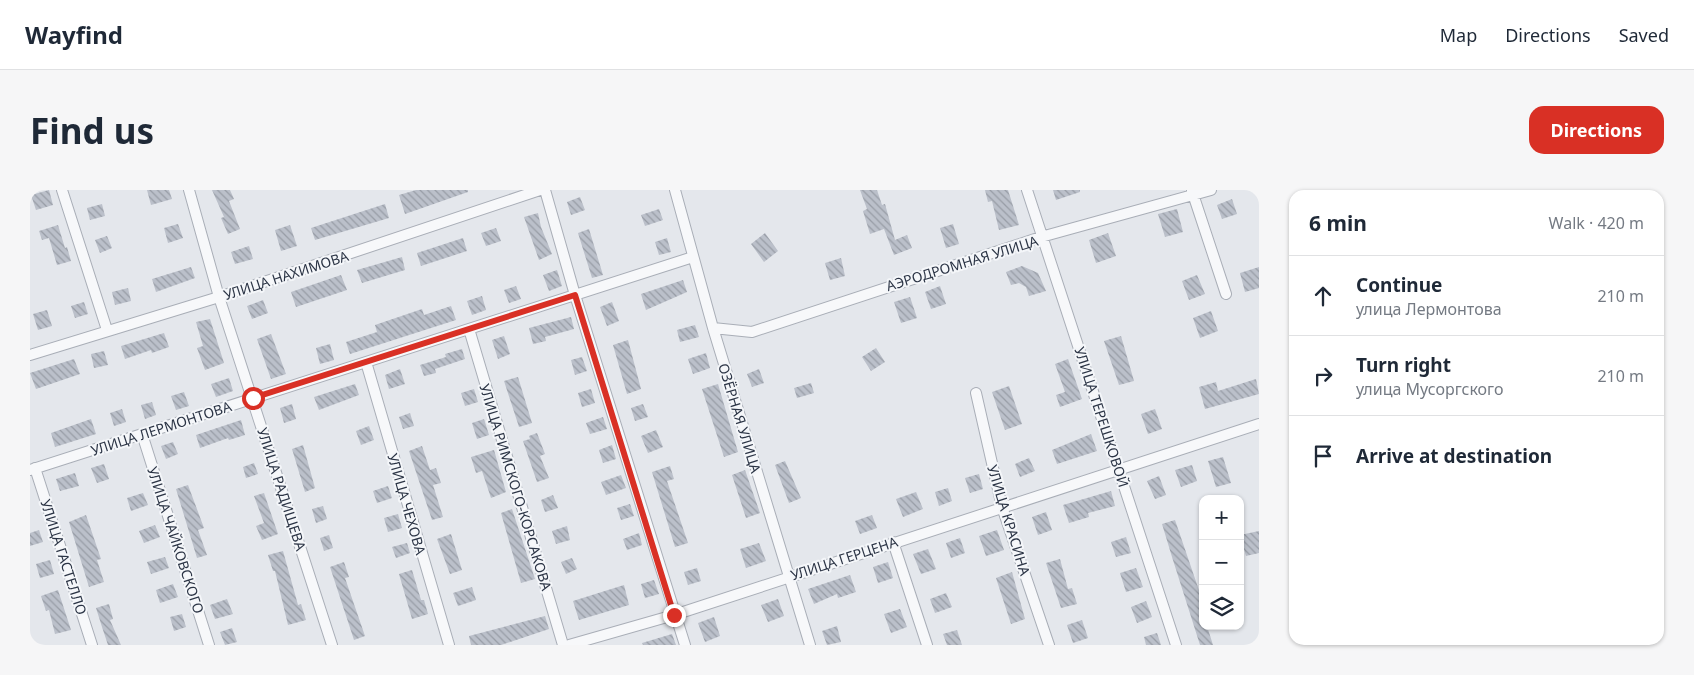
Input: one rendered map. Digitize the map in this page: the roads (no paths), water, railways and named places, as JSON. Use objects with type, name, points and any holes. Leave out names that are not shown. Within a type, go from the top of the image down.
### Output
[{"type":"street","points":[[62,190],[107,330]]},
{"type":"street","name":"УЛИЦА РАДИЩЕВА","points":[[189,190],[219,297],[332,645]]},
{"type":"street","name":"УЛИЦА НАХИМОВА","points":[[30,355],[219,297],[540,190]]},
{"type":"street","points":[[545,190],[575,295],[685,645]]},
{"type":"street","name":"ОЗЁРНАЯ УЛИЦА","points":[[675,190],[713,328],[810,645]]},
{"type":"street","name":"УЛИЦА ТЕРЕШКОВОЙ","points":[[1027,190],[1176,645]]},
{"type":"street","name":"АЭРОДРОМНАЯ УЛИЦА","points":[[713,328],[752,332],[1041,237],[1192,193],[1211,190]]},
{"type":"street","points":[[1192,193],[1226,294]]},
{"type":"street","name":"УЛИЦА ЛЕРМОНТОВА","points":[[33,469],[693,257]]},
{"type":"street","name":"УЛИЦА РИМСКОГО-КОРСАКОВА","points":[[469,329],[563,645]]},
{"type":"street","name":"УЛИЦА ЧЕХОВА","points":[[366,362],[449,645]]},
{"type":"street","name":"УЛИЦА КРАСИНА","points":[[976,393],[1002,507],[1049,645]]},
{"type":"street","name":"УЛИЦА ГЕРЦЕНА","points":[[569,645],[674,615],[788,576],[1259,424]]},
{"type":"street","name":"УЛИЦА ЧАЙКОВСКОГО","points":[[142,434],[209,645]]},
{"type":"street","name":"УЛИЦА ГАСТЕЛЛО","points":[[33,469],[92,645]]},
{"type":"street","points":[[893,542],[927,645]]}]
